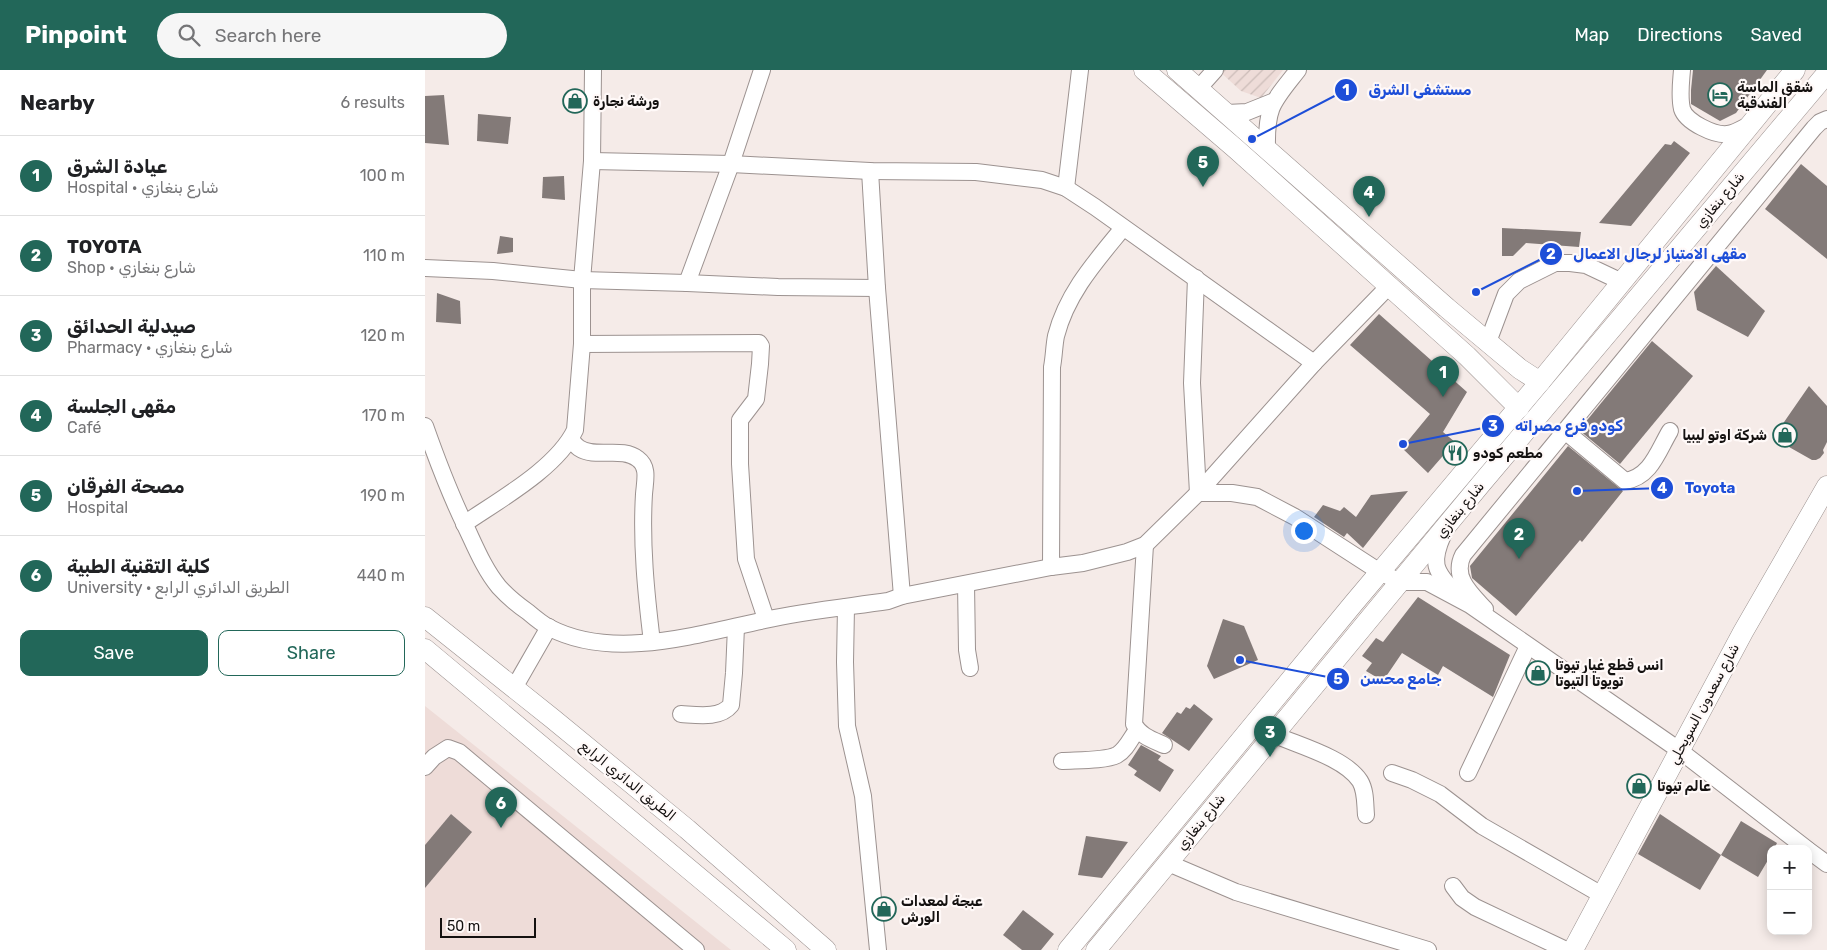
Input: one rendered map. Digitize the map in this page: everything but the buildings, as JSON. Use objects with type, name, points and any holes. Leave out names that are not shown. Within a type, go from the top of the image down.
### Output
[{"type":"main road","points":[[1144,70],[1389,286],[1481,370],[1519,408]]},
{"type":"main road","points":[[1177,70],[1418,283],[1493,346],[1540,382]]},
{"type":"main road","name":"شارع بنغازي","points":[[1068,950],[1519,408],[1795,70]]},
{"type":"main road","name":"شارع بنغازي","points":[[1096,950],[1827,73]]},
{"type":"main road","points":[[1481,370],[1493,346]]},
{"type":"main road","name":"شارع سعدون السويحلي","points":[[1573,950],[1743,632],[1827,486]]},
{"type":"main road","name":"الطريق الدائري الرابع","points":[[425,617],[687,829],[826,950]]},
{"type":"main road","name":"الطريق الدائري الرابع","points":[[425,649],[786,950]]},
{"type":"street","points":[[464,524],[548,466],[571,440],[575,430],[582,344],[582,280],[592,161],[593,70]]},
{"type":"street","points":[[687,283],[731,164],[762,70]]},
{"type":"street","points":[[1066,188],[1079,70]]},
{"type":"street","points":[[1197,89],[1215,70]]},
{"type":"street","points":[[1267,148],[1267,120],[1272,102],[1298,70]]},
{"type":"street","points":[[1683,70],[1680,93],[1683,111],[1689,120],[1708,130],[1729,134],[1752,124]]},
{"type":"street","points":[[1227,113],[1247,112],[1272,102]]},
{"type":"street","points":[[1511,635],[1465,586],[1459,574],[1459,562],[1463,555],[1807,135],[1820,122],[1827,119]]},
{"type":"street","points":[[592,161],[731,164],[870,171],[976,172],[1042,180],[1066,188],[1314,363]]},
{"type":"street","points":[[870,171],[877,288],[902,596]]},
{"type":"street","points":[[1051,567],[1053,367],[1056,337],[1070,300],[1083,278],[1123,228]]},
{"type":"street","points":[[1493,346],[1506,294],[1519,282],[1555,262],[1586,266],[1622,282]]},
{"type":"street","points":[[425,268],[493,271],[582,280],[778,287],[877,288]]},
{"type":"street","points":[[1196,278],[1192,384],[1198,493]]},
{"type":"street","points":[[427,435],[454,505],[477,553],[500,588],[517,604],[549,627],[582,638],[605,643],[634,644],[707,634],[766,619],[888,600],[1051,567],[1083,563],[1127,552],[1145,545],[1198,493],[1314,363],[1389,286]]},
{"type":"street","points":[[582,344],[759,344],[761,346],[761,364],[756,399],[740,420],[740,464],[747,559],[766,619]]},
{"type":"street","points":[[1565,431],[1625,481],[1636,479],[1648,470],[1670,431]]},
{"type":"street","points":[[571,440],[579,448],[589,452],[637,457],[643,464],[646,472],[643,508],[645,565],[652,642]]},
{"type":"street","points":[[1198,493],[1232,493],[1257,497],[1295,517],[1381,572],[1401,582],[1427,582],[1470,605]]},
{"type":"street","points":[[1446,528],[1437,549],[1435,559],[1437,570],[1446,582],[1470,605],[1679,750],[1803,845]]},
{"type":"street","points":[[1145,545],[1134,724],[1143,735],[1164,746]]},
{"type":"street","points":[[967,584],[967,650],[970,668]]},
{"type":"street","points":[[846,607],[847,726],[863,796],[878,950]]},
{"type":"street","points":[[514,688],[549,627]]},
{"type":"street","points":[[681,714],[722,713],[731,704],[736,627]]},
{"type":"street","points":[[1467,773],[1528,646]]},
{"type":"street","points":[[1061,761],[1109,758],[1118,754],[1126,747],[1137,730]]},
{"type":"street","points":[[1275,735],[1327,757],[1355,774],[1361,783],[1364,793],[1366,815]]},
{"type":"street","points":[[425,767],[434,757],[448,748],[459,752],[696,950]]},
{"type":"street","points":[[1391,773],[1412,780],[1440,794],[1482,826],[1602,896]]},
{"type":"street","points":[[1812,852],[1827,864]]},
{"type":"street","points":[[1168,863],[1236,892],[1429,950]]},
{"type":"street","points":[[1453,886],[1462,898],[1475,907],[1565,950]]},
{"type":"shaded area","points":[[1218,70],[1283,70],[1261,98],[1241,91]]},
{"type":"shaded area","points":[[425,706],[731,950],[425,950]]},
{"type":"place","name":"شقق الماسة الفندقية","points":[[1720,95]]},
{"type":"place","name":"ورشة نجارة","points":[[575,101]]},
{"type":"place","name":"مستشفى الشرق","points":[[1252,139]]},
{"type":"place","name":"مصحة الفرقان","points":[[1203,187]]},
{"type":"place","name":"مقهى الجلسة","points":[[1369,217]]},
{"type":"place","name":"مقهى الامتياز لرجال الاعمال","points":[[1476,292]]},
{"type":"place","name":"عيادة الشرق","points":[[1443,397]]},
{"type":"place","name":"شركة اوتو ليبيا","points":[[1785,435]]},
{"type":"place","name":"كودو فرع مصراته","points":[[1403,444]]},
{"type":"place","name":"مطعم كودو","points":[[1455,453]]},
{"type":"place","name":"Toyota","points":[[1577,491]]},
{"type":"place","name":"TOYOTA","points":[[1519,559]]},
{"type":"place","name":"جامع محسن","points":[[1240,660]]},
{"type":"place","name":"انس قطع غيار تيوتا تويوتا التيوتا","points":[[1538,673]]},
{"type":"place","name":"صيدلية الحدائق","points":[[1270,757]]},
{"type":"place","name":"عالم تيوتا","points":[[1639,786]]},
{"type":"place","name":"كلية التقنية الطبية","points":[[501,828]]},
{"type":"place","name":"عبجة لمعدات الورش","points":[[884,909]]}]
